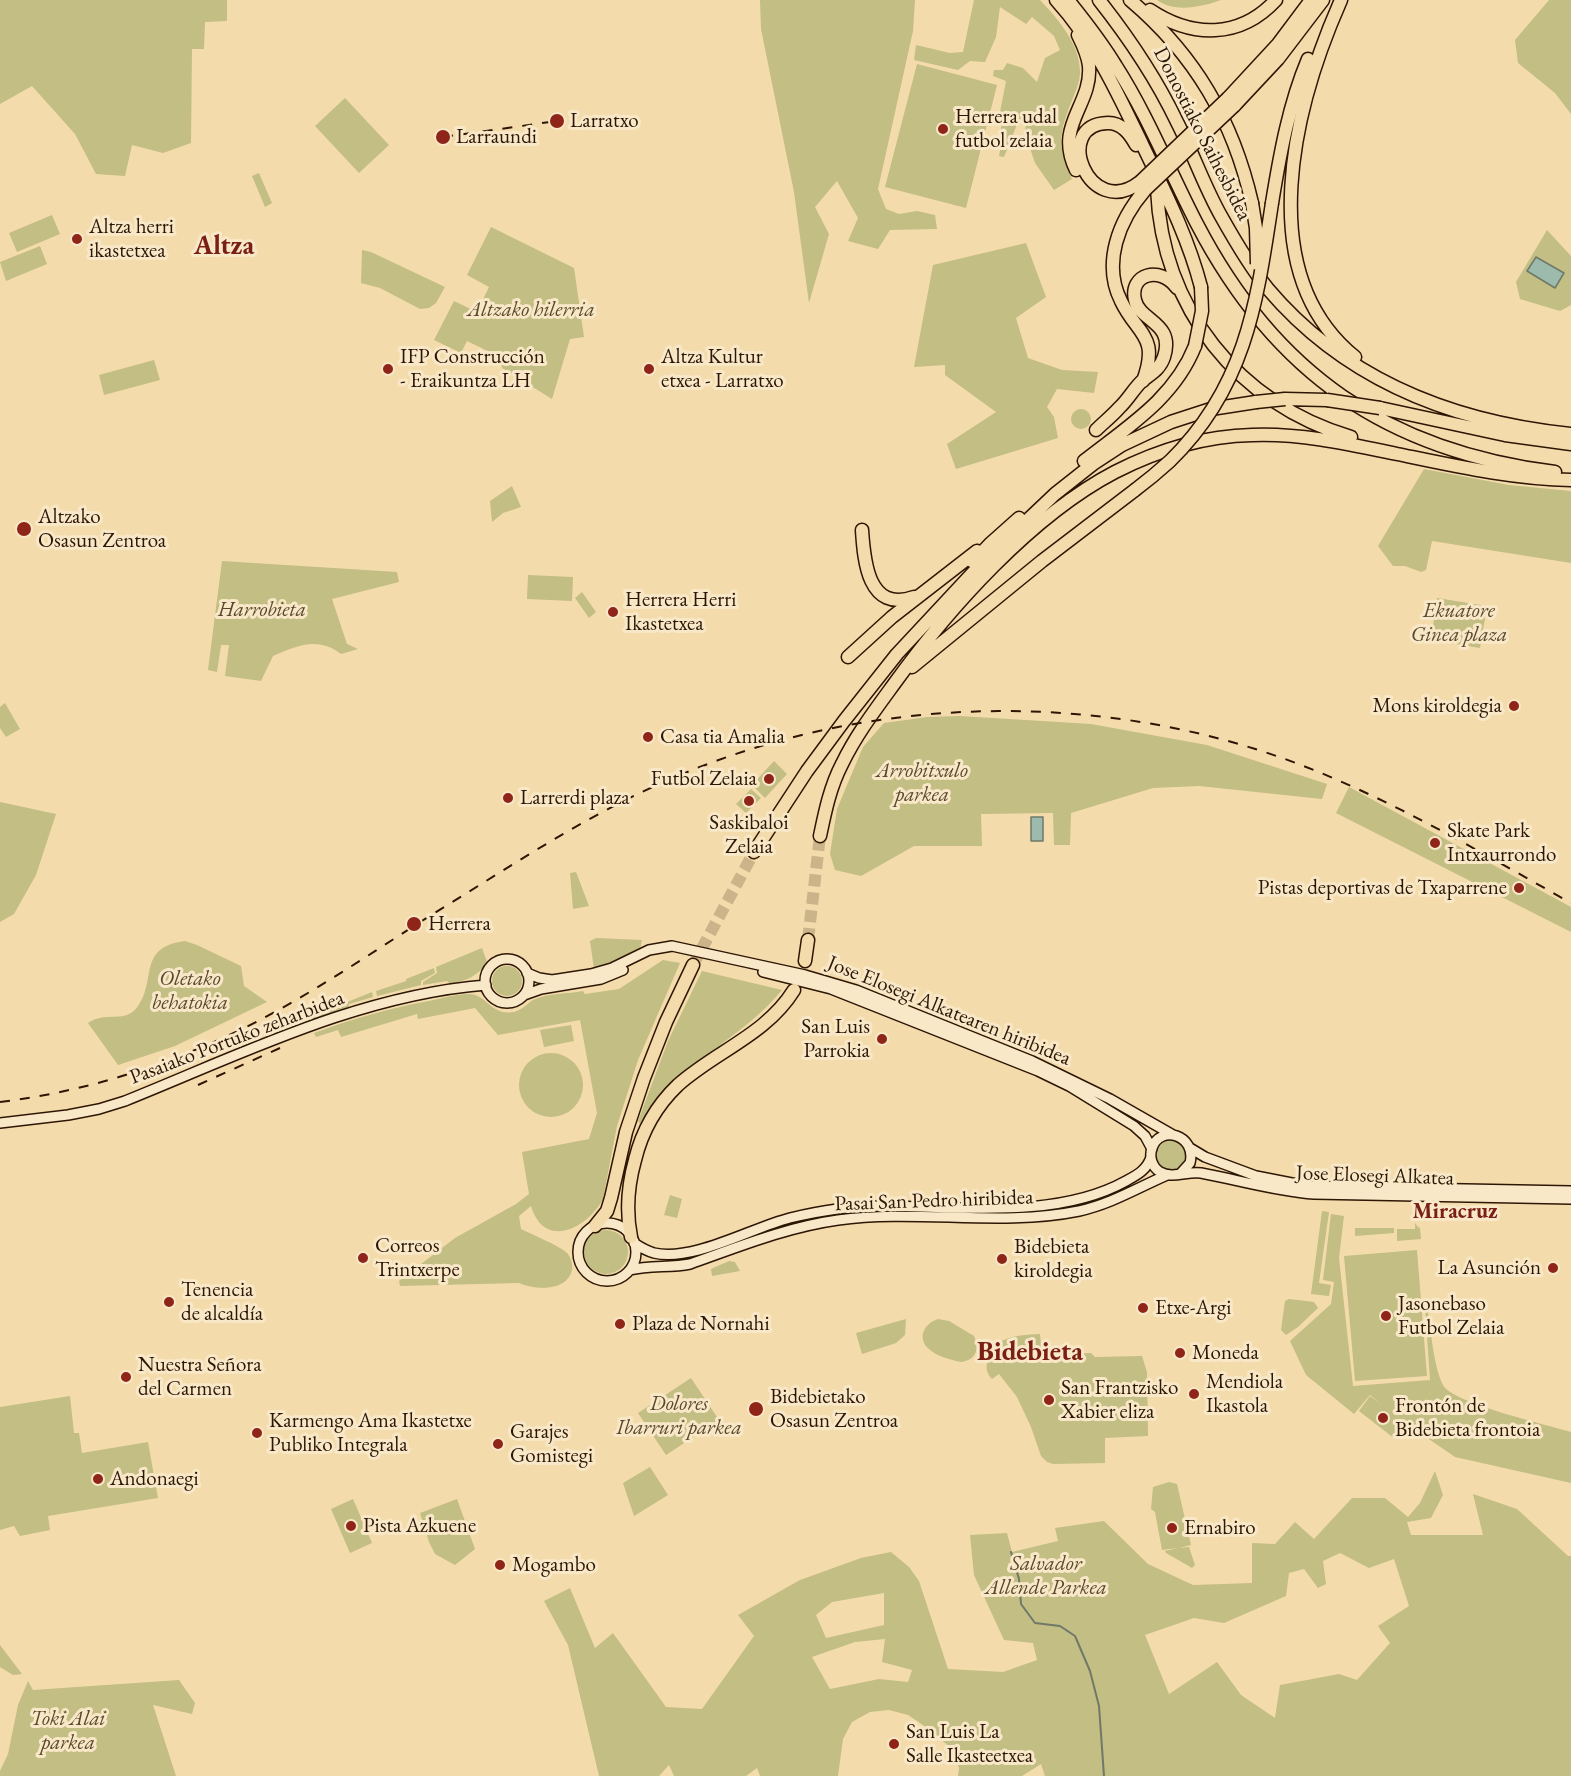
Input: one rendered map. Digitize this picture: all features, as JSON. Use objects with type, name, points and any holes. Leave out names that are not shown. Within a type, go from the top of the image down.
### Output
[{"type":"highway","points":[[754,852],[813,763],[897,654],[934,601],[991,543],[1045,496],[1055,484],[1135,422],[1163,397],[1180,377],[1196,345],[1202,311],[1201,287],[1195,263],[1176,215],[1106,70],[1082,31],[1056,0]]},
{"type":"highway","name":"Donostiako Saihesbidea","points":[[1068,0],[1120,72],[1197,224],[1232,283],[1269,331],[1294,356],[1329,386],[1380,419],[1413,436],[1456,452],[1509,465],[1571,473]]},
{"type":"highway","name":"Donostiako Saihesbidea","points":[[1099,0],[1138,52],[1156,82],[1177,121],[1220,214],[1245,257],[1267,287],[1298,320],[1325,344],[1377,379]]},
{"type":"highway","points":[[1130,0],[1162,29],[1202,79],[1236,146],[1252,203],[1257,252],[1255,301]]},
{"type":"highway","points":[[1136,0],[1171,22],[1192,29],[1214,30],[1245,23],[1263,12],[1276,0]]},
{"type":"highway","points":[[1231,102],[1311,0]]},
{"type":"highway","points":[[1143,381],[1147,369],[1148,349],[1139,327],[1121,302],[1114,279],[1114,253],[1125,217],[1147,187],[1231,102],[1278,59],[1323,0]]},
{"type":"highway","points":[[895,682],[1042,561],[1171,460],[1201,425],[1219,398],[1244,345],[1255,301],[1279,164],[1291,112],[1304,70],[1335,0]]},
{"type":"highway","points":[[1341,0],[1312,73],[1302,111],[1292,185],[1293,244],[1307,297],[1319,317],[1345,349],[1368,367],[1377,379],[1414,397],[1458,411],[1522,427],[1571,434]]},
{"type":"highway","points":[[1069,15],[1089,67],[1086,90],[1074,116],[1069,136],[1070,152],[1075,168],[1089,187],[1103,196],[1123,197],[1147,187]]},
{"type":"highway","points":[[1147,187],[1116,191],[1104,189],[1094,183],[1084,171],[1079,158],[1079,145],[1085,133],[1091,128],[1107,123],[1121,127],[1132,137],[1183,297]]},
{"type":"highway","points":[[1147,187],[1184,236]]},
{"type":"highway","points":[[1095,430],[1119,409],[1143,381],[1154,373],[1164,358],[1165,343],[1159,326],[1137,305],[1135,292],[1137,285],[1148,276],[1159,274],[1173,283],[1220,354],[1255,388],[1290,412],[1338,434],[1476,470]]},
{"type":"highway","points":[[897,654],[980,565],[1071,481],[1122,445],[1171,422],[1211,409],[1285,399],[1327,400],[1380,408],[1505,435],[1571,444]]},
{"type":"highway","points":[[820,836],[825,811],[840,766],[864,726],[907,665],[986,575],[1023,538],[1053,513],[1114,472],[1164,451],[1202,440],[1226,436],[1278,435],[1336,442],[1476,470],[1532,478],[1571,480]]},
{"type":"highway","points":[[1045,496],[1071,481]]},
{"type":"highway","points":[[862,530],[868,574],[880,594],[896,600],[904,600],[923,593]]},
{"type":"highway","points":[[848,657],[892,617],[977,551],[991,543]]},
{"type":"highway","points":[[805,961],[808,940]]},
{"type":"highway","points":[[595,1226],[607,1211],[626,1132],[644,1078],[693,965]]},
{"type":"highway","points":[[633,1240],[628,1209],[632,1173],[641,1140],[656,1110],[688,1077],[766,1023],[783,1006],[794,990]]},
{"type":"main road","name":"Jose Elosegi Alkatearen hiribidea","points":[[528,973],[552,980],[591,974],[612,968],[649,950],[672,946],[805,975],[856,990],[1032,1061],[1102,1095],[1173,1135]]},
{"type":"main road","name":"Jose Elosegi Alkatearen hiribidea","points":[[524,995],[541,989],[601,979],[665,952],[679,953],[803,981],[860,1000],[1038,1071],[1069,1086],[1134,1126],[1145,1136],[1151,1153]]},
{"type":"main road","points":[[499,961],[516,961],[528,973],[529,984],[524,995],[514,1002],[502,1002],[491,996],[486,985],[487,973],[499,961]]},
{"type":"main road","name":"Pasaiako Portuko zeharbidea","points":[[0,1123],[99,1109],[125,1101],[306,1027],[354,1011],[429,992],[486,985]]},
{"type":"main road","points":[[1190,1148],[1190,1163],[1180,1174],[1167,1175],[1158,1170],[1151,1153],[1157,1140],[1173,1135],[1185,1140],[1190,1148],[1205,1157],[1257,1176],[1308,1186],[1571,1191]]},
{"type":"main road","name":"Pasai San Pedro hiribidea","points":[[633,1240],[654,1253],[680,1254],[788,1219],[848,1208],[997,1208],[1062,1203],[1091,1197],[1120,1185],[1143,1171],[1151,1153]]},
{"type":"main road","name":"Jose Elosegi Alkatea","points":[[1180,1174],[1201,1174],[1274,1190],[1314,1194],[1571,1199]]},
{"type":"main road","name":"Pasai San Pedro hiribidea","points":[[630,1270],[649,1266],[690,1264],[780,1233],[839,1220],[904,1217],[1034,1217],[1065,1214],[1104,1204],[1167,1175]]},
{"type":"main road","points":[[603,1224],[619,1226],[633,1240],[636,1254],[630,1270],[619,1279],[603,1281],[587,1274],[582,1268],[578,1254],[580,1240],[595,1226],[603,1224]]},
{"type":"green space","points":[[0,0],[227,0],[227,21],[205,22],[204,49],[192,49],[191,143],[163,153],[132,145],[125,176],[96,174],[75,134],[32,86],[0,104]]},
{"type":"green space","points":[[760,0],[915,0],[913,31],[878,189],[886,209],[899,214],[917,211],[935,215],[937,229],[890,230],[878,249],[848,241],[858,218],[837,181],[815,207],[829,234],[809,303],[794,192],[761,29]]},
{"type":"green space","points":[[974,0],[1040,0],[1061,24],[1072,42],[1080,72],[1061,141],[1064,158],[1072,179],[1054,190],[1035,163],[1025,133],[1027,112],[1018,122],[1004,157],[999,156],[1002,140],[1000,112],[1006,81],[993,76],[994,70],[1003,70],[1007,63],[1023,68],[1037,82],[1045,58],[1060,50],[1054,36],[1032,17],[1026,24],[1000,7],[996,37],[985,62],[970,61],[958,70],[914,60],[916,45],[950,53],[963,52]]},
{"type":"green space","points":[[1157,0],[1221,0],[1197,7],[1180,8]]},
{"type":"green space","points":[[1549,0],[1571,0],[1571,114],[1555,93],[1518,63],[1515,40]]},
{"type":"green space","name":"Herrera udal futbol zelaia","points":[[917,64],[997,85],[966,208],[885,187]]},
{"type":"green space","points":[[345,98],[389,145],[359,173],[315,126]]},
{"type":"green space","points":[[259,173],[272,203],[265,207],[252,176]]},
{"type":"green space","points":[[52,215],[60,234],[17,252],[9,233]]},
{"type":"green space","name":"Altzako hilerria","points":[[491,227],[574,268],[584,337],[570,339],[552,399],[502,368],[500,357],[467,341],[461,353],[434,340],[454,301],[477,312],[489,287],[467,275]]},
{"type":"green space","points":[[1547,230],[1571,256],[1571,305],[1560,311],[1520,299],[1516,282]]},
{"type":"green space","points":[[1026,243],[1046,297],[1016,318],[1028,358],[1062,370],[1098,372],[1094,393],[1057,389],[1047,407],[1054,417],[1058,438],[956,469],[947,444],[996,412],[945,375],[945,365],[914,367],[933,265]]},
{"type":"green space","points":[[40,246],[47,264],[6,281],[0,262]]},
{"type":"green space","points":[[362,250],[371,252],[445,287],[436,303],[429,308],[420,309],[380,288],[361,283]]},
{"type":"green space","points":[[154,360],[160,380],[104,395],[99,375]]},
{"type":"green space","points":[[1081,409],[1088,412],[1091,419],[1088,426],[1081,429],[1074,426],[1071,419],[1074,412]]},
{"type":"green space","points":[[1424,469],[1509,485],[1571,491],[1571,563],[1432,541],[1426,570],[1421,572],[1405,566],[1393,566],[1378,546]]},
{"type":"green space","points":[[512,486],[521,507],[503,513],[492,522],[490,501]]},
{"type":"green space","name":"Harrobieta","points":[[222,561],[397,572],[399,582],[332,599],[347,644],[358,649],[341,654],[324,645],[299,646],[273,656],[261,681],[225,676],[229,645],[221,645],[217,672],[208,670]]},
{"type":"green space","points":[[528,575],[573,577],[572,601],[527,599]]},
{"type":"green space","points":[[582,592],[596,612],[589,618],[575,598]]},
{"type":"green space","name":"Ekuatore Ginea plaza","points":[[1437,598],[1487,606],[1480,648],[1431,640]]},
{"type":"green space","points":[[5,703],[20,729],[6,737],[0,728],[0,707]]},
{"type":"green space","name":"Arrobitxulo parkea","points":[[960,716],[1091,724],[1207,745],[1327,784],[1322,799],[1199,786],[1153,788],[1071,813],[1070,845],[1054,845],[1053,813],[981,814],[982,846],[914,846],[861,876],[835,870],[830,854],[837,809],[863,747],[884,723],[927,717]]},
{"type":"green space","name":"Futbol Zelaia","points":[[774,761],[787,774],[765,798],[752,785]]},
{"type":"green space","points":[[1349,787],[1571,907],[1571,932],[1336,813]]},
{"type":"green space","name":"Saskibaloi Zelaia","points":[[751,789],[761,798],[746,813],[736,804]]},
{"type":"green space","points":[[0,802],[56,814],[36,875],[14,914],[0,922]]},
{"type":"green space","points":[[576,872],[589,906],[573,909],[570,873]]},
{"type":"green space","points":[[596,938],[642,940],[639,953],[594,969],[590,941]]},
{"type":"green space","name":"Oletako behatokia","points":[[185,941],[241,966],[244,986],[267,1002],[175,1046],[118,1065],[88,1023],[95,1019],[127,1015],[133,1012],[144,996],[154,957],[170,944]]},
{"type":"green space","points":[[482,948],[487,962],[476,974],[450,984],[447,981],[423,985],[423,982],[437,973],[436,967]]},
{"type":"green space","points":[[663,960],[680,963],[638,1060],[617,1126],[603,1199],[587,1219],[566,1230],[555,1231],[545,1228],[537,1220],[531,1206],[519,1216],[521,1229],[564,1250],[571,1259],[572,1270],[569,1277],[557,1286],[541,1288],[519,1283],[400,1286],[399,1281],[455,1238],[516,1204],[529,1194],[522,1152],[589,1139],[597,1113],[580,1020],[498,1035],[475,1008],[418,1019],[417,1014],[341,1037],[338,1030],[316,1037],[314,1033],[385,1011],[459,995],[475,995],[499,1011],[514,1012],[533,1000],[545,996],[619,989]]},
{"type":"green space","points":[[507,966],[518,970],[522,981],[518,992],[507,996],[496,992],[492,981],[496,970]]},
{"type":"green space","points":[[434,968],[435,973],[421,981],[421,985],[377,996],[376,991]]},
{"type":"green space","points":[[702,971],[782,990],[747,1024],[670,1085],[640,1124],[638,1121],[668,1041]]},
{"type":"green space","points":[[372,992],[373,997],[349,1004],[348,1009],[310,1022],[308,1018]]},
{"type":"green space","points":[[571,1025],[574,1041],[544,1047],[540,1030]]},
{"type":"green space","points":[[551,1053],[563,1055],[574,1062],[581,1073],[583,1085],[581,1097],[574,1108],[563,1115],[551,1117],[539,1115],[528,1108],[521,1097],[519,1085],[521,1073],[528,1062],[539,1055]]},
{"type":"green space","points":[[1171,1140],[1182,1144],[1186,1155],[1182,1166],[1171,1170],[1160,1166],[1156,1155],[1160,1144]]},
{"type":"green space","points":[[670,1195],[682,1199],[677,1218],[664,1215]]},
{"type":"green space","points":[[1322,1211],[1329,1212],[1319,1283],[1331,1285],[1329,1296],[1311,1294]]},
{"type":"green space","points":[[1331,1214],[1344,1216],[1339,1258],[1353,1386],[1430,1380],[1426,1299],[1434,1355],[1443,1385],[1450,1392],[1481,1406],[1571,1432],[1571,1483],[1455,1457],[1407,1424],[1395,1439],[1359,1411],[1370,1396],[1381,1404],[1370,1395],[1354,1414],[1306,1375],[1290,1341],[1331,1304],[1334,1282],[1323,1280]]},
{"type":"green space","points":[[1415,1223],[1420,1228],[1421,1239],[1397,1241],[1397,1229],[1415,1229]]},
{"type":"green space","points":[[1355,1228],[1394,1228],[1394,1233],[1355,1236]]},
{"type":"green space","points":[[606,1230],[621,1237],[628,1252],[621,1267],[606,1274],[591,1267],[584,1252],[591,1237]]},
{"type":"green space","name":"Jasonebaso Futbol Zelaia","points":[[1417,1250],[1427,1376],[1355,1381],[1344,1256]]},
{"type":"green space","points":[[729,1261],[735,1262],[740,1271],[712,1276],[711,1269]]},
{"type":"green space","points":[[1289,1299],[1314,1302],[1318,1308],[1286,1335],[1281,1330],[1285,1301]]},
{"type":"green space","points":[[906,1319],[905,1335],[896,1343],[862,1354],[856,1333]]},
{"type":"green space","points":[[938,1319],[949,1321],[974,1336],[977,1345],[970,1359],[961,1362],[948,1359],[925,1345],[923,1336],[926,1327]]},
{"type":"green space","points":[[1040,1334],[1042,1355],[1091,1353],[1095,1357],[1142,1356],[1147,1372],[1148,1436],[1105,1438],[1105,1463],[1053,1464],[1047,1462],[1041,1456],[1017,1397],[999,1374],[992,1379],[987,1367],[990,1353],[1000,1342],[1015,1336]]},
{"type":"green space","name":"Dolores Ibarruri parkea","points":[[691,1378],[719,1420],[666,1455],[638,1413]]},
{"type":"green space","points":[[70,1396],[74,1433],[79,1433],[82,1453],[148,1442],[158,1498],[48,1516],[50,1530],[20,1536],[14,1526],[0,1530],[0,1407]]},
{"type":"green space","points":[[650,1467],[668,1495],[634,1516],[623,1483]]},
{"type":"green space","name":"Salvador Allende Parkea","points":[[1435,1471],[1443,1495],[1431,1518],[1407,1522],[1411,1535],[1483,1535],[1473,1494],[1517,1509],[1568,1556],[1571,1556],[1571,1776],[1045,1776],[1041,1764],[1022,1776],[958,1776],[959,1768],[952,1749],[908,1715],[889,1710],[870,1712],[852,1722],[843,1739],[838,1776],[760,1776],[757,1768],[746,1776],[674,1776],[669,1765],[659,1776],[599,1776],[568,1645],[544,1601],[570,1588],[595,1648],[613,1633],[666,1707],[702,1709],[754,1636],[738,1615],[800,1580],[861,1558],[891,1552],[909,1567],[919,1581],[948,1669],[1003,1672],[1037,1660],[1033,1643],[1004,1640],[974,1575],[970,1535],[1007,1533],[1012,1552],[1058,1541],[1055,1528],[1104,1521],[1148,1564],[1193,1585],[1252,1583],[1252,1543],[1275,1544],[1295,1522],[1314,1539],[1352,1498],[1385,1498],[1408,1517],[1420,1503]],"holes":[[[1340,1553],[1369,1568],[1394,1559],[1409,1606],[1378,1626],[1390,1643],[1357,1680],[1339,1674],[1280,1685],[1275,1718],[1241,1695],[1217,1662],[1169,1694],[1145,1635],[1194,1618],[1224,1623],[1286,1596],[1289,1573],[1304,1569],[1318,1588],[1326,1584],[1323,1561]],[[884,1593],[884,1625],[826,1638],[816,1615],[832,1602]],[[885,1639],[882,1662],[912,1670],[908,1682],[879,1679],[830,1689],[812,1657],[855,1642]]]},
{"type":"green space","name":"Ernabiro","points":[[1169,1482],[1177,1484],[1191,1545],[1179,1548],[1189,1547],[1195,1565],[1192,1568],[1165,1551],[1177,1548],[1162,1550],[1155,1512],[1151,1509],[1153,1487]]},
{"type":"green space","points":[[353,1499],[372,1543],[350,1553],[331,1509]]},
{"type":"green space","points":[[457,1499],[475,1549],[455,1565],[435,1554],[420,1513]]},
{"type":"green space","points":[[0,1645],[22,1674],[13,1675],[0,1667]]},
{"type":"green space","name":"Toki Alai parkea","points":[[179,1680],[195,1703],[192,1714],[153,1705],[176,1776],[0,1776],[8,1754],[18,1705],[28,1681],[33,1690]]},
{"type":"shaded area","points":[[1536,257],[1564,273],[1555,288],[1527,271]]},
{"type":"shaded area","points":[[1031,817],[1043,817],[1043,841],[1031,841]]},
{"type":"waterway","points":[[1011,1552],[1019,1579],[1021,1604],[1035,1623],[1060,1626],[1075,1636],[1090,1671],[1099,1706],[1104,1776]]},
{"type":"tunnel","points":[[808,940],[820,836]]},
{"type":"tunnel","points":[[693,965],[754,852]]},
{"type":"railway","points":[[443,137],[557,121]]},
{"type":"railway","points":[[0,1102],[91,1085],[150,1067],[236,1032],[318,987],[554,839],[664,782],[742,752],[823,730],[907,716],[991,711],[1076,714],[1160,725],[1242,745],[1321,773],[1385,802],[1448,834],[1571,903]]},
{"type":"railway","points":[[198,1085],[280,1048]]},
{"type":"place","name":"Larratxo","points":[[557,121]]},
{"type":"place","name":"Herrera udal futbol zelaia","points":[[943,129]]},
{"type":"place","name":"Larraundi","points":[[443,137]]},
{"type":"place","name":"Altza herri ikastetxea","points":[[77,239]]},
{"type":"place","name":"IFP Construcción - Eraikuntza LH","points":[[388,369]]},
{"type":"place","name":"Altza Kultur etxea - Larratxo","points":[[649,369]]},
{"type":"place","name":"Altzako Osasun Zentroa","points":[[24,529]]},
{"type":"place","name":"Herrera Herri Ikastetxea","points":[[613,612]]},
{"type":"place","name":"Mons kiroldegia","points":[[1514,706]]},
{"type":"place","name":"Casa tia Amalia","points":[[648,737]]},
{"type":"place","name":"Futbol Zelaia","points":[[769,779]]},
{"type":"place","name":"Larrerdi plaza","points":[[508,798]]},
{"type":"place","name":"Saskibaloi Zelaia","points":[[749,801]]},
{"type":"place","name":"Skate Park Intxaurrondo","points":[[1435,843]]},
{"type":"place","name":"Pistas deportivas de Txaparrene","points":[[1519,888]]},
{"type":"place","name":"Herrera","points":[[414,924]]},
{"type":"place","name":"San Luis Parrokia","points":[[882,1039]]},
{"type":"place","name":"Correos Trintxerpe","points":[[363,1258]]},
{"type":"place","name":"Bidebieta kiroldegia","points":[[1002,1259]]},
{"type":"place","name":"La Asunción","points":[[1553,1268]]},
{"type":"place","name":"Tenencia de alcaldía","points":[[169,1302]]},
{"type":"place","name":"Etxe-Argi","points":[[1143,1308]]},
{"type":"place","name":"Jasonebaso Futbol Zelaia","points":[[1386,1316]]},
{"type":"place","name":"Plaza de Nornahi","points":[[620,1324]]},
{"type":"place","name":"Moneda","points":[[1180,1353]]},
{"type":"place","name":"Nuestra Señora del Carmen","points":[[126,1377]]},
{"type":"place","name":"Mendiola Ikastola","points":[[1194,1394]]},
{"type":"place","name":"San Frantzisko Xabier eliza","points":[[1049,1400]]},
{"type":"place","name":"Bidebietako Osasun Zentroa","points":[[756,1409]]},
{"type":"place","name":"Frontón de Bidebieta frontoia","points":[[1383,1418]]},
{"type":"place","name":"Karmengo Ama Ikastetxe Publiko Integrala","points":[[257,1433]]},
{"type":"place","name":"Garajes Gomistegi","points":[[498,1444]]},
{"type":"place","name":"Andonaegi","points":[[98,1479]]},
{"type":"place","name":"Pista Azkuene","points":[[351,1526]]},
{"type":"place","name":"Ernabiro","points":[[1172,1528]]},
{"type":"place","name":"Mogambo","points":[[500,1565]]},
{"type":"place","name":"San Luis La Salle Ikasteetxea","points":[[894,1744]]},
{"type":"district","name":"Altza","points":[[224,247]]},
{"type":"district","name":"Miracruz","points":[[1455,1212]]},
{"type":"district","name":"Bidebieta","points":[[1030,1353]]}]
